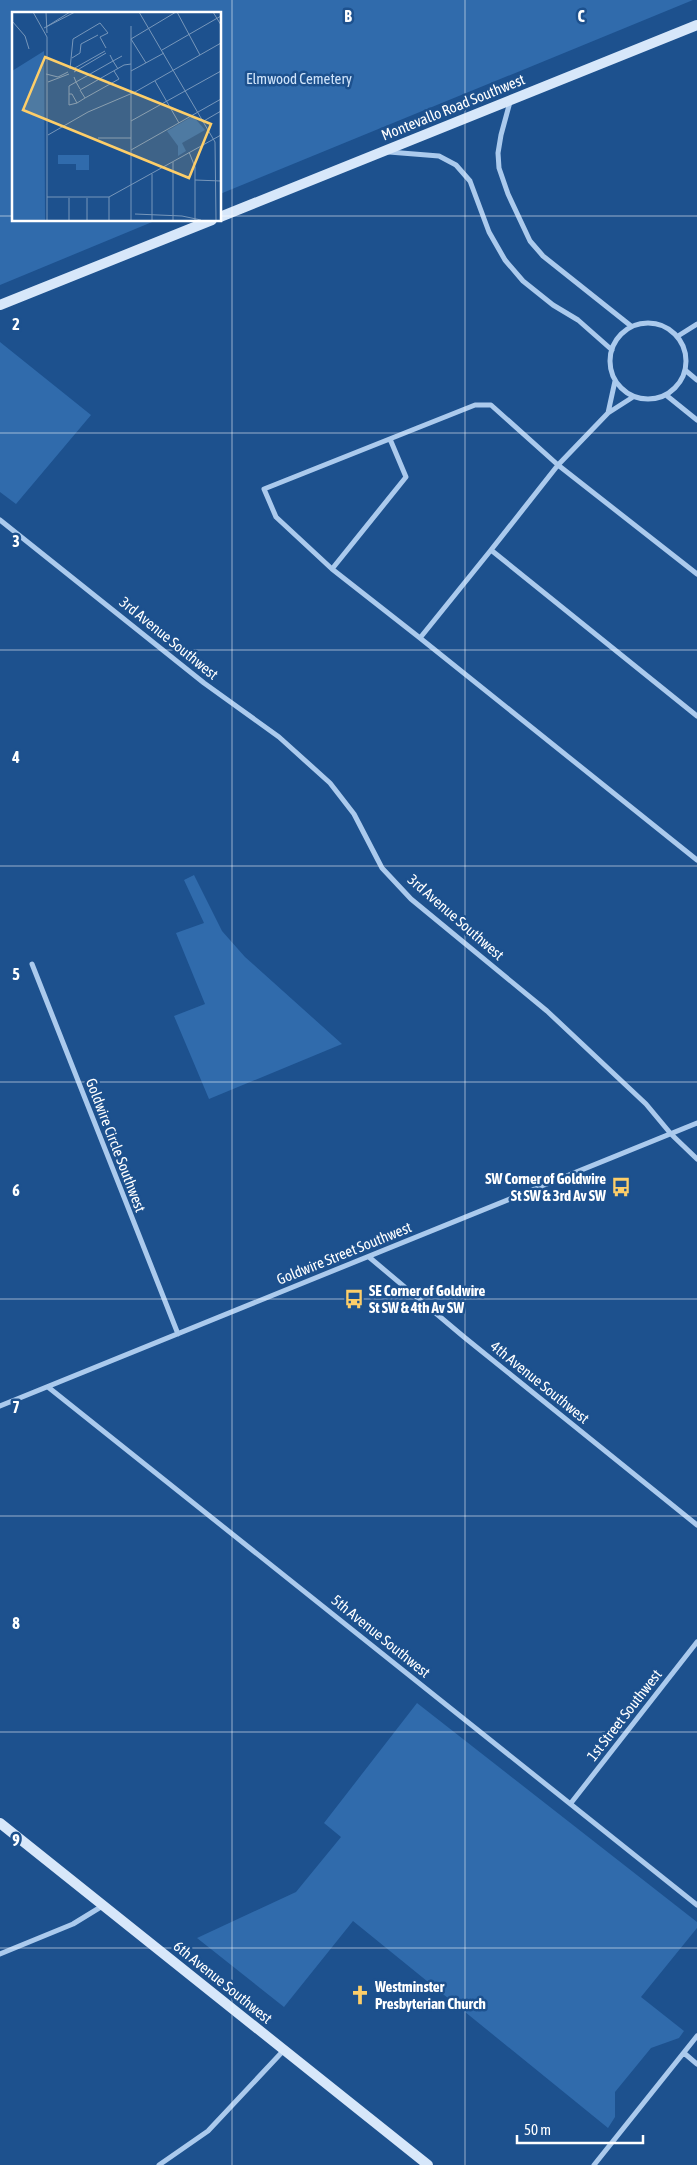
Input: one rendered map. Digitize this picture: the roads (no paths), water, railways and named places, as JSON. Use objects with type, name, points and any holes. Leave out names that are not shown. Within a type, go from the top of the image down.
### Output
[{"type":"main road","name":"Montevallo Road Southwest","points":[[221,217],[697,25]]},
{"type":"main road","points":[[0,306],[210,221]]},
{"type":"main road","name":"6th Avenue Southwest","points":[[0,1823],[428,2165]]},
{"type":"street","points":[[510,100],[498,153],[499,168],[508,194],[527,234],[543,256],[631,326]]},
{"type":"street","points":[[384,151],[439,156],[456,166],[470,181],[493,239],[505,260],[523,281],[553,305],[578,320],[612,350]]},
{"type":"street","points":[[644,322],[656,323],[668,328],[678,336],[684,347],[687,360],[685,370],[679,384],[666,395],[646,400],[633,396],[623,390],[615,381],[610,369],[612,350],[621,333],[631,326],[644,322]]},
{"type":"street","points":[[678,336],[697,324]]},
{"type":"street","points":[[685,370],[697,380]]},
{"type":"street","points":[[608,413],[615,381]]},
{"type":"street","points":[[666,395],[697,420]]},
{"type":"street","points":[[420,638],[558,465],[608,413],[633,396]]},
{"type":"street","points":[[697,574],[558,465],[491,405],[475,405],[264,489],[276,517],[332,569],[697,860]]},
{"type":"street","points":[[332,569],[406,477],[390,439]]},
{"type":"street","name":"3rd Avenue Southwest","points":[[0,520],[204,683],[279,737],[330,782],[354,814],[382,868],[411,899],[547,1011],[646,1104],[671,1134],[697,1158]]},
{"type":"street","points":[[491,550],[697,716]]},
{"type":"street","name":"Goldwire Circle Southwest","points":[[32,964],[178,1334]]},
{"type":"street","name":"Goldwire Street Southwest","points":[[0,1406],[697,1124]]},
{"type":"street","name":"4th Avenue Southwest","points":[[369,1257],[464,1337],[697,1525]]},
{"type":"street","name":"5th Avenue Southwest","points":[[48,1387],[697,1905]]},
{"type":"street","name":"1st Street Southwest","points":[[571,1804],[697,1642]]},
{"type":"street","points":[[0,1954],[74,1924],[104,1905]]},
{"type":"street","points":[[594,2165],[697,2036]]},
{"type":"street","points":[[159,2165],[208,2131],[284,2050]]},
{"type":"street","points":[[684,2053],[697,2064]]},
{"type":"place","name":"SW Corner of Goldwire St SW & 3rd Av SW","points":[[621,1187]]},
{"type":"place","name":"SE Corner of Goldwire St SW & 4th Av SW","points":[[354,1299]]},
{"type":"place","name":"Westminster Presbyterian Church","points":[[360,1995]]},
{"type":"park label","name":"Elmwood Cemetery","points":[[299,78]]}]
